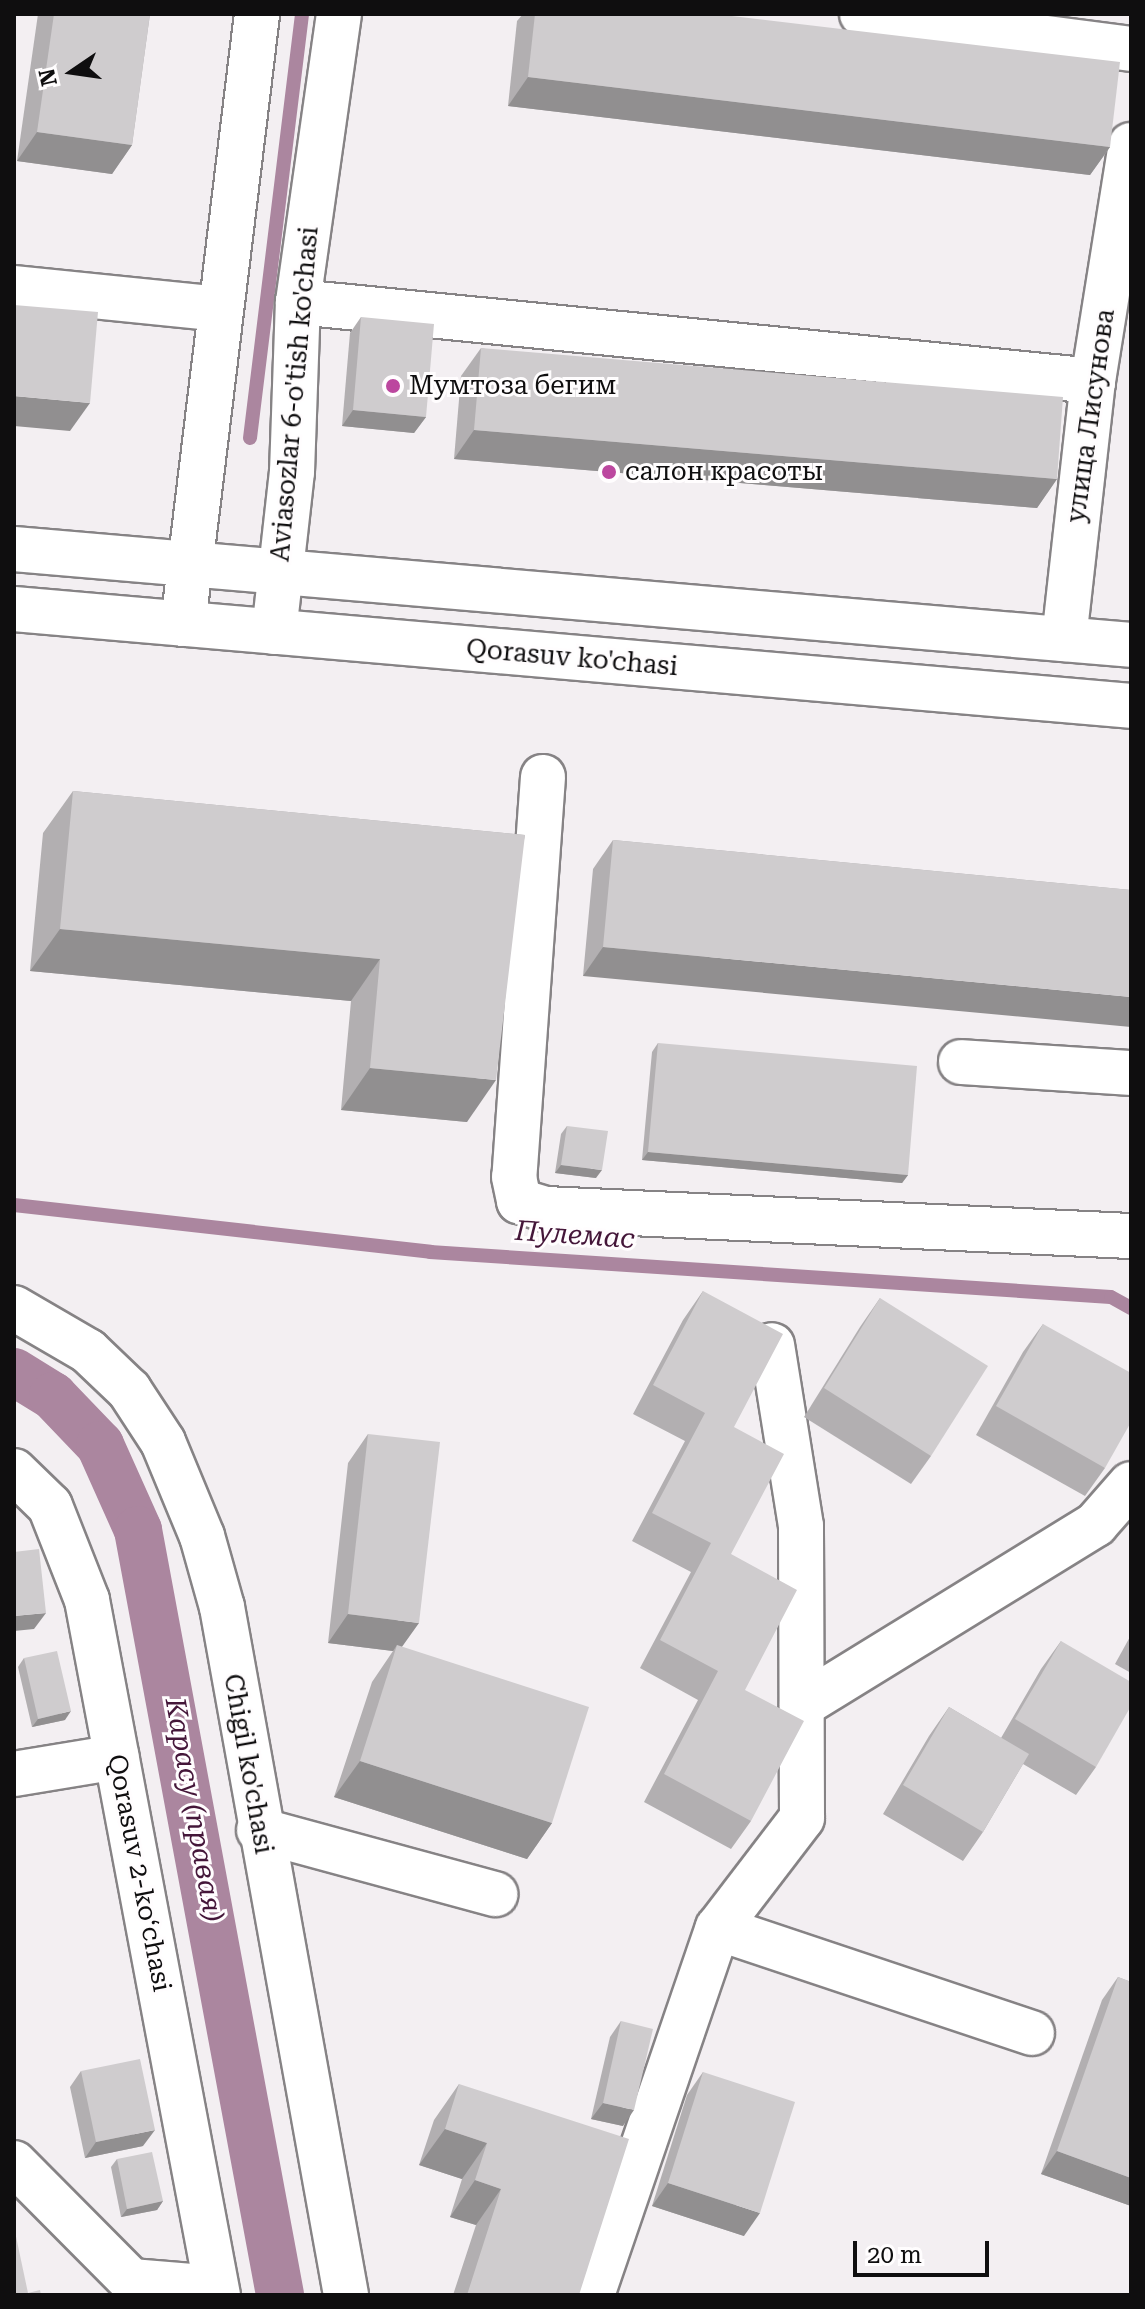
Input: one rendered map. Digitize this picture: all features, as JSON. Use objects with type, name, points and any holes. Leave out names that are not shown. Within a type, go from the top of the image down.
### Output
[{"type":"street","points":[[183,624],[257,14]]},
{"type":"street","name":"Aviasozlar 6-o'tish ko'chasi","points":[[274,632],[281,572],[298,302],[339,14]]},
{"type":"street","points":[[862,14],[1131,49]]},
{"type":"street","name":"улица Лисунова","points":[[1064,639],[1093,381],[1124,237],[1131,145]]},
{"type":"street","points":[[14,288],[220,309]]},
{"type":"street","points":[[298,302],[1093,381]]},
{"type":"street","points":[[14,549],[1131,645]]},
{"type":"street","name":"Qorasuv ko'chasi","points":[[14,609],[1131,706]]},
{"type":"street","points":[[543,777],[514,1177],[519,1201],[545,1209],[1131,1236]]},
{"type":"street","points":[[961,1062],[1131,1073]]},
{"type":"street","name":"Chigil ko'chasi","points":[[14,1308],[107,1367],[163,1442],[222,1607],[259,1830],[346,2295]]},
{"type":"street","points":[[592,2295],[718,1928],[802,1818],[801,1526],[772,1345]]},
{"type":"street","name":"Qorasuv 2-koʻchasi","points":[[14,1471],[40,1493],[66,1535],[87,1600],[217,2292]]},
{"type":"street","points":[[802,1705],[1096,1524],[1131,1484]]},
{"type":"street","points":[[14,1774],[117,1757]]},
{"type":"street","points":[[259,1830],[495,1894]]},
{"type":"street","points":[[718,1928],[1032,2033]]},
{"type":"street","points":[[14,2163],[131,2281],[217,2292]]},
{"type":"building","points":[[54,14],[150,14],[132,145],[37,132]]},
{"type":"building","points":[[535,14],[715,14],[1120,62],[1110,147],[528,77]]},
{"type":"building","points":[[14,305],[98,312],[90,403],[14,396]]},
{"type":"building","points":[[361,317],[434,324],[426,417],[353,410]]},
{"type":"building","points":[[481,348],[1063,397],[1057,479],[474,430]]},
{"type":"building","points":[[73,791],[525,835],[496,1080],[370,1068],[380,959],[60,929]]},
{"type":"building","points":[[613,840],[1131,890],[1131,997],[603,947]]},
{"type":"building","points":[[658,1043],[917,1066],[908,1175],[648,1152]]},
{"type":"building","points":[[567,1126],[608,1131],[602,1170],[561,1165]]},
{"type":"building","points":[[703,1291],[783,1334],[734,1427],[784,1454],[731,1554],[797,1590],[745,1690],[804,1721],[751,1821],[664,1774],[718,1671],[660,1640],[711,1543],[652,1513],[705,1413],[653,1385]]},
{"type":"building","points":[[880,1298],[988,1366],[931,1456],[824,1388]]},
{"type":"building","points":[[1043,1324],[1131,1373],[1131,1422],[1105,1468],[996,1406]]},
{"type":"building","points":[[368,1434],[440,1442],[419,1623],[348,1614]]},
{"type":"building","points":[[39,1549],[46,1613],[14,1616],[14,1552]]},
{"type":"building","points":[[1061,1641],[1131,1682],[1131,1706],[1096,1767],[1015,1719]]},
{"type":"building","points":[[397,1645],[589,1707],[552,1823],[360,1761]]},
{"type":"building","points":[[57,1651],[71,1711],[38,1719],[24,1658]]},
{"type":"building","points":[[949,1707],[1029,1754],[983,1832],[903,1785]]},
{"type":"building","points":[[1118,1977],[1131,1982],[1131,2178],[1057,2151]]},
{"type":"building","points":[[621,2021],[653,2029],[634,2110],[603,2103]]},
{"type":"building","points":[[140,2059],[155,2130],[96,2142],[81,2071]]},
{"type":"building","points":[[703,2072],[795,2102],[760,2213],[668,2183]]},
{"type":"building","points":[[459,2084],[629,2139],[579,2295],[467,2295],[501,2189],[475,2180],[487,2143],[445,2129]]},
{"type":"building","points":[[152,2152],[163,2201],[127,2209],[117,2159]]},
{"type":"building","points":[[14,2227],[28,2293],[40,2290],[41,2295],[14,2295]]},
{"type":"waterway","points":[[250,438],[302,14]]},
{"type":"waterway","name":"Пулемас","points":[[14,1205],[430,1252],[1111,1297],[1131,1308]]},
{"type":"waterway","name":"Карасу (правая)","points":[[14,1372],[53,1396],[100,1445],[138,1530],[280,2295]]},
{"type":"place","name":"Мумтоза бегим","points":[[393,386]]},
{"type":"place","name":"салон красоты","points":[[609,472]]}]
